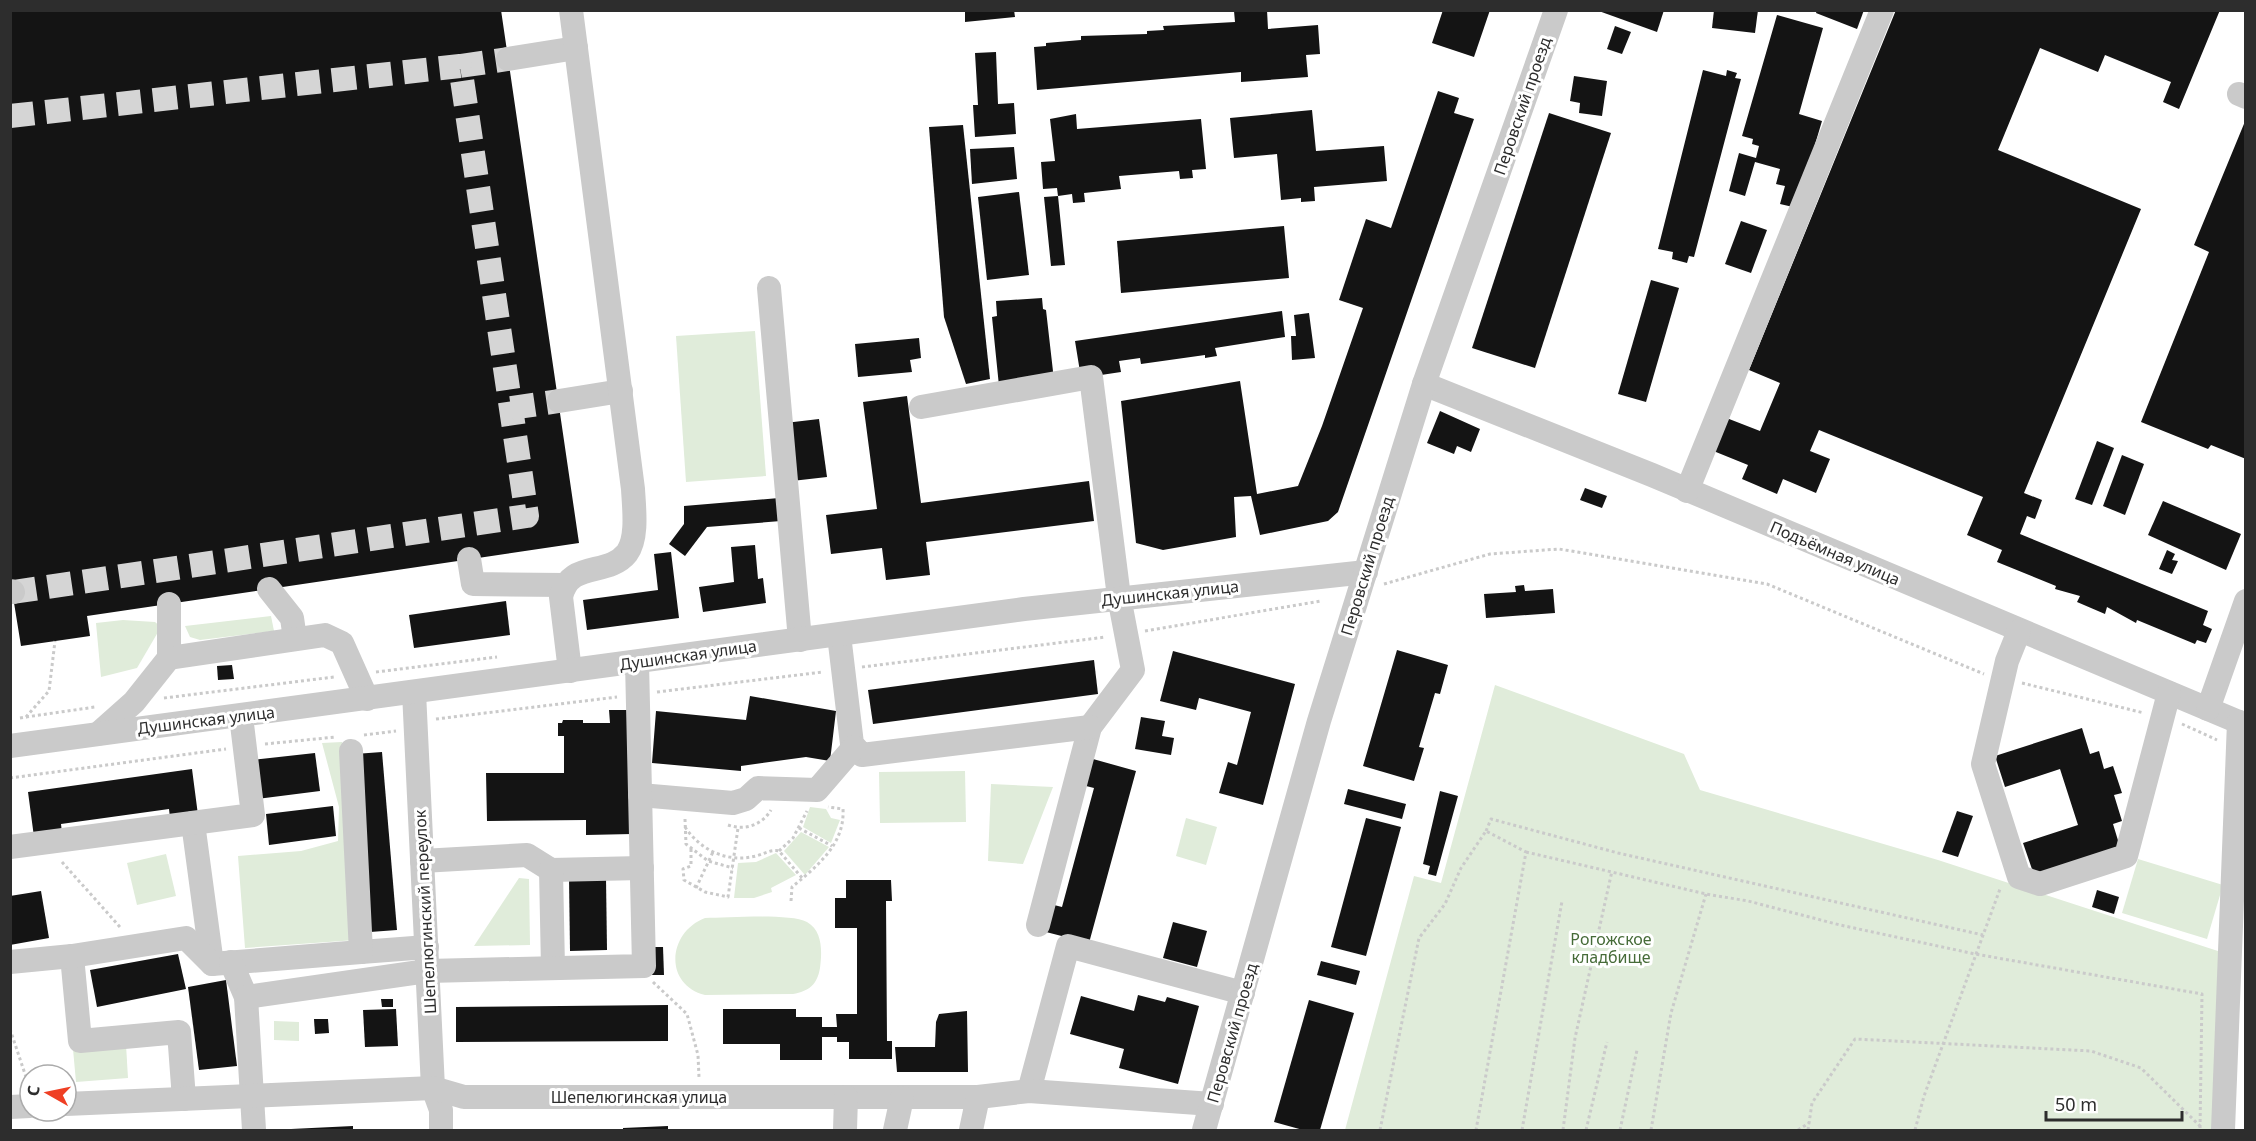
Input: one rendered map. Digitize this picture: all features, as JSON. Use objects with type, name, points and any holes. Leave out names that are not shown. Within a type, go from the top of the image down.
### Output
[{"type":"street","points":[[570,671],[561,597],[564,585],[574,575],[616,562],[628,552],[634,530],[633,489],[571,10]]},
{"type":"street","name":"Перовский проезд","points":[[1204,1131],[1316,732],[1375,578],[1424,384],[1556,10]]},
{"type":"street","points":[[1687,490],[1882,10]]},
{"type":"street","points":[[508,59],[576,48]]},
{"type":"street","points":[[769,288],[800,640]]},
{"type":"street","points":[[921,407],[1091,377],[1119,597],[1133,670],[1090,727],[1038,925]]},
{"type":"street","name":"Подъёмная улица","points":[[1424,384],[1687,490],[2208,709],[2242,732]]},
{"type":"street","points":[[559,401],[621,391]]},
{"type":"street","points":[[469,559],[473,584],[564,585]]},
{"type":"street","name":"Душинская улица","points":[[13,736],[98,734],[1119,597],[1375,578]]},
{"type":"street","points":[[269,589],[292,618],[295,639]]},
{"type":"street","points":[[2208,709],[2246,601]]},
{"type":"street","points":[[98,734],[134,702],[169,658],[169,604]]},
{"type":"street","points":[[2019,631],[2007,660],[1983,764],[2019,877],[2040,884],[2126,856],[2169,693]]},
{"type":"street","points":[[169,658],[326,635],[342,644],[367,699]]},
{"type":"street","points":[[839,635],[854,747],[867,756],[1090,727]]},
{"type":"street","points":[[246,997],[427,971],[644,966],[637,663]]},
{"type":"street","name":"Шепелюгинский переулок","points":[[414,692],[434,1088],[441,1110],[441,1131]]},
{"type":"street","points":[[10,847],[253,815],[241,716]]},
{"type":"street","points":[[2223,1131],[2238,937],[2242,732]]},
{"type":"street","points":[[352,741],[361,952]]},
{"type":"street","points":[[640,795],[733,803],[746,799],[758,788],[809,798],[823,785],[854,747]]},
{"type":"street","points":[[193,823],[221,963]]},
{"type":"street","points":[[422,861],[527,855],[550,870],[642,868]]},
{"type":"street","points":[[550,870],[553,968]]},
{"type":"street","points":[[10,963],[186,938],[221,963],[246,997],[254,1131]]},
{"type":"street","points":[[1029,1091],[1068,946],[1243,993]]},
{"type":"street","points":[[221,963],[427,947]]},
{"type":"street","points":[[72,956],[80,1041],[179,1032],[184,1099]]},
{"type":"street","name":"Шепелюгинская улица","points":[[78,1103],[434,1088],[464,1097],[902,1098],[978,1097],[1029,1091],[1212,1104]]},
{"type":"street","points":[[845,1131],[846,1097]]},
{"type":"street","points":[[971,1131],[978,1097]]},
{"type":"street","points":[[895,1131],[902,1098]]},
{"type":"path","points":[[1375,578],[1490,555],[1559,549],[1767,584]]},
{"type":"path","points":[[10,778],[244,747],[352,741],[431,727],[436,719],[1126,635],[1321,602]]},
{"type":"path","points":[[13,736],[48,691],[55,641]]},
{"type":"path","points":[[685,827],[693,838],[713,852],[734,858],[779,851],[799,828],[809,798],[843,809],[842,821],[832,846],[817,867],[792,887],[790,901]]},
{"type":"path","points":[[686,799],[685,842],[708,861],[733,868]]},
{"type":"path","points":[[1380,1131],[1419,938],[1445,904],[1461,868],[1486,831],[1491,819],[1618,853],[1983,935]]},
{"type":"path","points":[[692,849],[691,865],[684,867],[683,877],[696,888],[713,895],[728,897],[738,828]]},
{"type":"path","points":[[799,828],[832,846]]},
{"type":"path","points":[[1486,831],[1526,852],[1706,894],[1748,901],[1840,925],[1975,954],[2202,994],[2200,1128]]},
{"type":"path","points":[[45,842],[137,946]]},
{"type":"path","points":[[779,851],[803,879]]},
{"type":"path","points":[[696,888],[713,852]]},
{"type":"path","points":[[1476,1131],[1526,852]]},
{"type":"path","points":[[1563,1131],[1575,1038],[1612,871]]},
{"type":"path","points":[[1915,1131],[1942,1042],[2000,889]]},
{"type":"path","points":[[1651,1131],[1671,1013],[1706,894]]},
{"type":"path","points":[[1522,1131],[1562,901]]},
{"type":"path","points":[[644,966],[647,976],[687,1014],[698,1055],[699,1078]]},
{"type":"path","points":[[10,1029],[21,1063]]},
{"type":"path","points":[[1808,1131],[1812,1103],[1855,1039],[2091,1051],[2141,1068],[2200,1128]]},
{"type":"path","points":[[1586,1131],[1607,1042]]},
{"type":"path","points":[[1620,1131],[1637,1050]]},
{"type":"path","points":[[1798,1131],[1809,1123]]},
{"type":"green space","points":[[755,331],[766,476],[686,482],[676,336]]},
{"type":"green space","points":[[271,616],[274,631],[200,640],[190,637],[185,626]]},
{"type":"green space","points":[[123,620],[155,622],[161,627],[137,668],[101,677],[96,623]]},
{"type":"green space","name":"Рогожское кладбище","points":[[1495,685],[1684,754],[1700,790],[1938,860],[2221,952],[2215,1130],[1345,1130],[1414,876],[1441,883]]},
{"type":"green space","points":[[342,742],[356,940],[245,948],[238,856],[301,851],[338,841],[339,807],[322,743]]},
{"type":"green space","points":[[965,771],[966,822],[880,823],[879,772]]},
{"type":"green space","points":[[991,784],[1053,787],[1023,864],[988,861]]},
{"type":"green space","points":[[810,807],[826,809],[831,818],[840,820],[831,843],[803,827]]},
{"type":"green space","points":[[1186,818],[1217,827],[1206,865],[1176,856]]},
{"type":"green space","points":[[801,832],[829,847],[805,875],[784,851]]},
{"type":"green space","points":[[776,853],[796,875],[771,888],[772,892],[754,898],[734,898],[738,863],[756,862]]},
{"type":"green space","points":[[166,854],[176,896],[137,905],[127,863]]},
{"type":"green space","points":[[2138,859],[2223,885],[2207,939],[2122,913]]},
{"type":"green space","points":[[519,878],[529,879],[530,945],[474,946]]},
{"type":"green space","points":[[773,917],[807,922],[819,936],[821,962],[817,979],[808,989],[793,994],[705,995],[691,989],[682,980],[675,958],[683,934],[705,918]]},
{"type":"green space","points":[[274,1021],[299,1022],[299,1041],[274,1040]]},
{"type":"green space","points":[[126,1045],[128,1078],[78,1082],[78,1063],[74,1063],[73,1049]]},
{"type":"building","points":[[10,10],[501,10],[579,543],[87,616],[90,636],[21,646],[10,578]]},
{"type":"building","points":[[965,10],[1014,10],[1015,17],[965,22]]},
{"type":"building","points":[[1267,10],[1268,29],[1318,25],[1320,54],[1306,55],[1308,77],[1241,82],[1241,72],[1037,90],[1034,47],[1046,46],[1046,43],[1081,40],[1081,36],[1147,34],[1147,31],[1164,30],[1163,26],[1235,22],[1234,11]]},
{"type":"building","points":[[1443,10],[1490,10],[1474,57],[1432,43]]},
{"type":"building","points":[[1596,10],[1664,10],[1657,32]]},
{"type":"building","points":[[1714,10],[1758,10],[1755,33],[1712,28]]},
{"type":"building","points":[[1817,10],[1864,10],[1857,29],[1816,13]]},
{"type":"building","points":[[1896,10],[2220,10],[2179,109],[2163,102],[2171,82],[2105,55],[2098,72],[2040,48],[1998,150],[2141,209],[2024,493],[2042,500],[2035,519],[2027,516],[2020,534],[2208,611],[2203,625],[2212,629],[2206,643],[2197,640],[2195,644],[2137,620],[2136,623],[2107,607],[2105,614],[2077,602],[2080,596],[2055,589],[2056,586],[1997,562],[2002,550],[1967,535],[1983,497],[1819,430],[1810,451],[1830,459],[1816,493],[1783,479],[1777,494],[1742,479],[1748,465],[1711,450],[1724,417],[1760,431],[1780,383],[1749,370]]},
{"type":"building","points":[[1777,15],[1823,28],[1799,114],[1822,121],[1797,205],[1793,207],[1780,204],[1785,186],[1776,184],[1780,169],[1755,162],[1745,196],[1729,191],[1739,153],[1756,158],[1759,146],[1752,144],[1753,139],[1742,136]]},
{"type":"building","points":[[1615,26],[1631,32],[1622,54],[1607,49]]},
{"type":"building","points":[[996,52],[998,104],[1014,103],[1016,134],[975,137],[973,105],[978,105],[975,53]]},
{"type":"building","points":[[1703,70],[1726,76],[1727,70],[1737,73],[1735,78],[1741,79],[1694,257],[1689,256],[1687,263],[1672,259],[1673,252],[1658,249]]},
{"type":"building","points":[[1574,76],[1607,81],[1602,116],[1579,113],[1580,103],[1570,101]]},
{"type":"building","points":[[1438,91],[1459,98],[1454,113],[1474,119],[1338,512],[1328,521],[1260,535],[1251,496],[1234,497],[1236,537],[1163,550],[1136,543],[1121,401],[1240,381],[1257,494],[1298,486],[1322,426],[1363,308],[1339,300],[1366,219],[1391,228]]},
{"type":"building","points":[[1312,110],[1316,151],[1384,146],[1387,181],[1314,187],[1315,201],[1301,202],[1301,198],[1281,200],[1277,154],[1234,158],[1230,118]]},
{"type":"building","points":[[1549,113],[1611,133],[1535,368],[1472,348]]},
{"type":"building","points":[[1076,114],[1077,129],[1201,119],[1206,169],[1192,170],[1193,178],[1180,179],[1179,171],[1119,176],[1121,189],[1084,193],[1085,202],[1073,203],[1072,194],[1058,196],[1057,188],[1043,189],[1041,162],[1055,161],[1050,119]]},
{"type":"building","points":[[2246,119],[2246,459],[2211,445],[2208,449],[2141,422],[2209,252],[2194,245]]},
{"type":"building","points":[[963,125],[990,379],[966,384],[944,317],[929,127]]},
{"type":"building","points":[[1014,147],[1017,179],[972,184],[970,149]]},
{"type":"building","points":[[1019,192],[1029,275],[987,280],[978,197]]},
{"type":"building","points":[[1058,196],[1065,265],[1051,266],[1044,197]]},
{"type":"building","points":[[1741,221],[1767,230],[1751,273],[1725,264]]},
{"type":"building","points":[[1284,226],[1289,278],[1121,293],[1117,241]]},
{"type":"building","points":[[1651,280],[1679,288],[1646,402],[1618,394]]},
{"type":"building","points":[[1042,298],[1043,309],[1046,310],[1054,380],[999,386],[992,317],[997,316],[996,301]]},
{"type":"building","points":[[1282,311],[1285,337],[1215,348],[1217,356],[1205,358],[1205,355],[1141,364],[1140,358],[1119,361],[1121,372],[1081,378],[1075,341]]},
{"type":"building","points":[[1309,313],[1315,358],[1292,360],[1291,336],[1296,336],[1294,315]]},
{"type":"building","points":[[919,338],[921,358],[910,360],[912,372],[858,377],[855,344]]},
{"type":"building","points":[[907,396],[921,503],[1089,481],[1094,521],[926,542],[930,575],[886,580],[882,548],[831,554],[826,515],[877,509],[863,402]]},
{"type":"building","points":[[1440,411],[1480,429],[1471,452],[1457,446],[1454,454],[1427,443]]},
{"type":"building","points":[[819,419],[827,477],[792,481],[785,423]]},
{"type":"building","points":[[2097,441],[2114,448],[2092,505],[2075,499]]},
{"type":"building","points":[[2122,455],[2144,464],[2125,515],[2103,506]]},
{"type":"building","points":[[1585,488],[1607,496],[1602,508],[1580,500]]},
{"type":"building","points":[[779,498],[781,521],[707,527],[685,556],[669,544],[684,524],[684,506]]},
{"type":"building","points":[[2163,501],[2241,534],[2226,570],[2148,535]]},
{"type":"building","points":[[755,545],[758,579],[763,578],[766,603],[703,612],[699,587],[734,582],[731,547]]},
{"type":"building","points":[[2167,550],[2175,554],[2172,560],[2178,561],[2172,574],[2159,569]]},
{"type":"building","points":[[671,552],[679,618],[587,630],[583,600],[658,590],[654,554]]},
{"type":"building","points":[[1524,585],[1525,591],[1553,589],[1555,613],[1486,618],[1484,594],[1516,592],[1515,586]]},
{"type":"building","points":[[506,601],[510,635],[414,648],[409,615]]},
{"type":"building","points":[[1397,650],[1448,665],[1440,694],[1435,693],[1419,747],[1424,748],[1414,781],[1363,766]]},
{"type":"building","points":[[1173,651],[1295,684],[1263,805],[1219,793],[1228,762],[1237,765],[1251,712],[1199,698],[1196,710],[1160,701]]},
{"type":"building","points":[[1094,660],[1098,694],[873,724],[868,690]]},
{"type":"building","points":[[232,665],[234,679],[218,680],[217,666]]},
{"type":"building","points":[[750,696],[836,711],[830,761],[806,757],[741,766],[741,771],[652,763],[656,711],[746,720]]},
{"type":"building","points":[[609,710],[631,710],[632,834],[586,835],[586,820],[487,821],[486,773],[564,773],[564,736],[558,736],[558,723],[562,723],[563,720],[583,720],[583,723],[610,723]]},
{"type":"building","points":[[1141,717],[1165,721],[1162,736],[1174,738],[1171,755],[1135,749]]},
{"type":"building","points":[[2082,728],[2090,754],[2099,751],[2104,769],[2113,766],[2122,793],[2114,795],[2122,821],[2113,824],[2120,847],[2034,875],[2023,843],[2078,825],[2060,769],[2005,787],[1995,756]]},
{"type":"building","points":[[382,752],[397,930],[370,932],[355,754]]},
{"type":"building","points":[[315,753],[320,791],[257,799],[252,760]]},
{"type":"building","points":[[1093,759],[1136,771],[1089,943],[1046,932],[1054,905],[1062,907],[1094,788],[1086,786]]},
{"type":"building","points":[[192,769],[198,815],[170,818],[169,809],[61,824],[62,833],[34,837],[28,792]]},
{"type":"building","points":[[1348,789],[1406,804],[1402,819],[1344,804]]},
{"type":"building","points":[[1440,791],[1458,796],[1436,876],[1428,874],[1430,866],[1423,864]]},
{"type":"building","points":[[333,806],[336,836],[269,845],[266,814]]},
{"type":"building","points":[[1957,811],[1973,816],[1958,857],[1942,852]]},
{"type":"building","points":[[1366,818],[1401,827],[1366,956],[1331,947]]},
{"type":"building","points":[[569,878],[606,878],[607,950],[570,951]]},
{"type":"building","points":[[846,880],[891,880],[892,901],[886,901],[887,1041],[892,1041],[892,1059],[849,1059],[849,1042],[837,1042],[837,1037],[822,1037],[822,1060],[780,1060],[780,1044],[723,1044],[723,1009],[796,1009],[796,1017],[822,1017],[822,1027],[837,1027],[836,1014],[857,1014],[857,928],[835,928],[835,898],[846,898]]},
{"type":"building","points":[[2097,890],[2119,897],[2114,914],[2092,907]]},
{"type":"building","points":[[41,891],[49,938],[10,945],[10,896]]},
{"type":"building","points":[[1173,922],[1207,931],[1197,967],[1163,958]]},
{"type":"building","points":[[648,947],[663,947],[664,975],[648,975]]},
{"type":"building","points":[[178,954],[186,989],[97,1007],[90,970]]},
{"type":"building","points":[[1321,961],[1360,971],[1356,985],[1317,975]]},
{"type":"building","points":[[226,980],[237,1066],[199,1070],[188,987]]},
{"type":"building","points":[[1138,995],[1165,1002],[1167,997],[1199,1006],[1178,1084],[1119,1068],[1124,1049],[1070,1034],[1081,996],[1134,1011]]},
{"type":"building","points":[[381,999],[393,999],[393,1007],[382,1007]]},
{"type":"building","points":[[1309,1000],[1354,1013],[1320,1130],[1303,1130],[1274,1122]]},
{"type":"building","points":[[668,1005],[668,1041],[456,1042],[456,1007]]},
{"type":"building","points":[[396,1009],[398,1046],[365,1047],[363,1010]]},
{"type":"building","points":[[967,1011],[968,1072],[897,1072],[895,1047],[935,1047],[936,1022],[939,1014]]},
{"type":"building","points":[[314,1019],[328,1019],[329,1033],[315,1034]]},
{"type":"building","points":[[353,1126],[353,1130],[291,1130],[291,1129]]},
{"type":"building","points":[[668,1126],[668,1130],[623,1130],[623,1128]]},
{"type":"tunnel","points":[[460,66],[508,59]]},
{"type":"tunnel","points":[[10,116],[460,66],[527,516],[13,592]]},
{"type":"tunnel","points":[[511,408],[559,401]]}]
